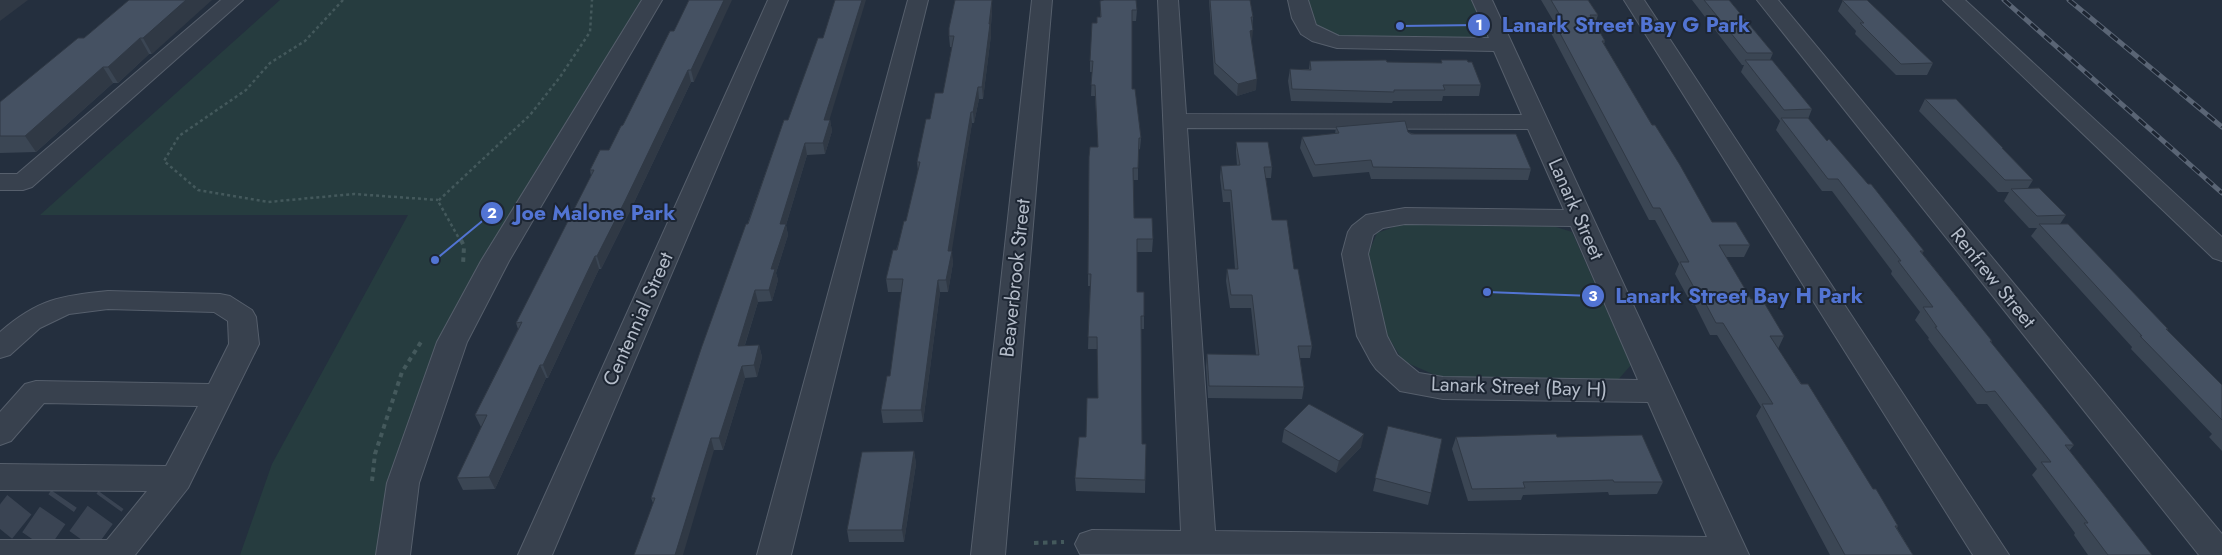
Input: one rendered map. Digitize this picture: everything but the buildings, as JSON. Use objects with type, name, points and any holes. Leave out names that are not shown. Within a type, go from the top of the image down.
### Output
[{"type":"street","points":[[0,182],[23,182],[233,0]]},
{"type":"street","points":[[393,555],[403,483],[452,342],[495,261],[652,0]]},
{"type":"street","name":"Centennial Street","points":[[535,555],[778,0]]},
{"type":"street","points":[[774,555],[918,0]]},
{"type":"street","name":"Beaverbrook Street","points":[[988,555],[1042,0]]},
{"type":"street","points":[[1168,0],[1199,550]]},
{"type":"street","points":[[1298,0],[1302,22],[1309,30],[1319,36],[1337,42],[1503,45]]},
{"type":"street","name":"Lanark Street","points":[[1482,0],[1731,553]]},
{"type":"street","points":[[1634,0],[1992,555]]},
{"type":"street","name":"Renfrew Street","points":[[1767,0],[2219,555]]},
{"type":"street","points":[[1953,0],[2222,252]]},
{"type":"street","points":[[1175,121],[1537,122]]},
{"type":"street","name":"Lanark Street (Bay H)","points":[[1580,218],[1405,216],[1375,221],[1361,232],[1355,254],[1372,336],[1386,362],[1411,383],[1443,388],[1658,391]]},
{"type":"street","points":[[0,348],[30,321],[64,305],[108,300],[220,303],[242,318],[244,344],[176,479],[115,555],[77,547],[20,549]]},
{"type":"street","points":[[0,433],[36,392],[219,395]]},
{"type":"street","points":[[0,477],[33,488],[72,489],[117,489],[176,479]]},
{"type":"street","points":[[1081,543],[1199,550],[1731,553]]},
{"type":"path","points":[[343,0],[305,41],[270,63],[246,90],[179,136],[164,161],[198,190],[268,202],[354,194],[438,200],[530,116],[560,77],[590,32],[592,0]]},
{"type":"path","points":[[438,200],[464,246],[462,271]]},
{"type":"path","points":[[372,482],[376,454],[402,372],[422,341]]},
{"type":"path","points":[[1034,543],[1081,543]]},
{"type":"green space","points":[[280,0],[642,0],[458,305],[432,356],[389,479],[376,555],[240,555],[272,464],[408,215],[40,215]]},
{"type":"green space","points":[[1298,0],[1482,0],[1503,45],[1319,36]]},
{"type":"green space","points":[[1405,223],[1550,225],[1572,232],[1631,365],[1617,381],[1444,379],[1403,361],[1384,330],[1368,254],[1377,233]]},
{"type":"tunnel","points":[[0,529],[24,499]]},
{"type":"tunnel","points":[[35,541],[64,499]]},
{"type":"tunnel","points":[[82,540],[111,500]]},
{"type":"railway","points":[[2004,0],[2222,193]]},
{"type":"railway","points":[[2069,0],[2222,127]]},
{"type":"place","name":"Lanark Street Bay G Park","points":[[1400,26]]},
{"type":"place","name":"Joe Malone Park","points":[[435,260]]},
{"type":"place","name":"Lanark Street Bay H Park","points":[[1487,292]]}]
